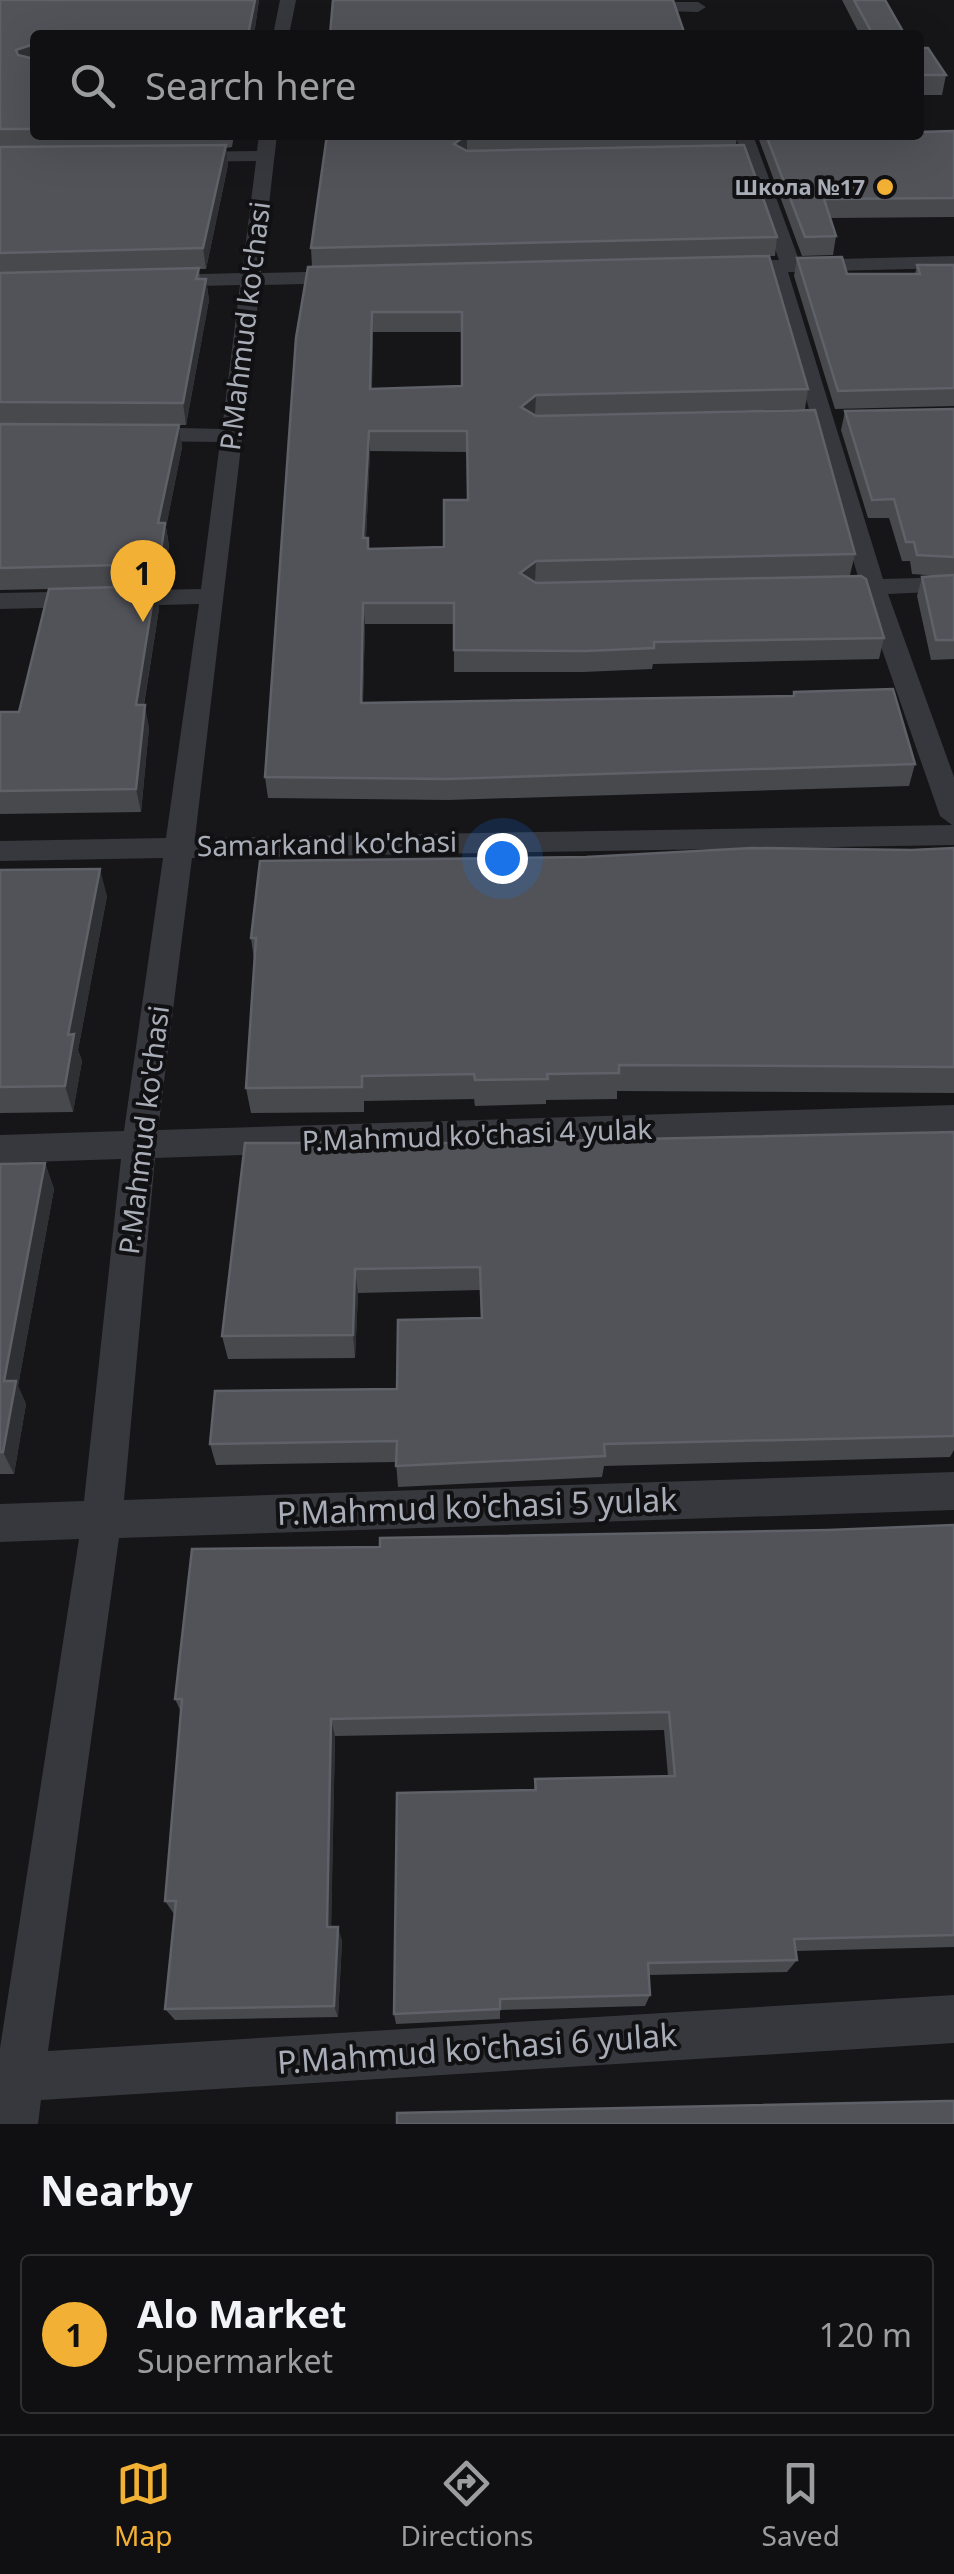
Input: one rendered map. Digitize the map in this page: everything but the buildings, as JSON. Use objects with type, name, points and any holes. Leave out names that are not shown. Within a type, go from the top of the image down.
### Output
[{"type":"street","points":[[282,30],[288,0]]},
{"type":"street","points":[[623,7],[699,9]]},
{"type":"street","points":[[744,140],[742,155],[784,266],[823,418],[873,587],[954,816]]},
{"type":"street","points":[[160,157],[266,146]]},
{"type":"street","name":"P.Mahmud ko'chasi","points":[[13,2124],[9,2077],[102,1520],[139,1146],[213,596],[266,146]]},
{"type":"street","points":[[698,268],[954,262]]},
{"type":"street","points":[[134,282],[366,276]]},
{"type":"street","points":[[111,434],[233,436]]},
{"type":"street","points":[[834,588],[954,584]]},
{"type":"street","points":[[0,602],[213,596]]},
{"type":"street","name":"Samarkand ko'chasi","points":[[0,851],[954,835]]},
{"type":"street","name":"P.Mahmud ko'chasi 4 yulak","points":[[0,1149],[954,1118]]},
{"type":"street","name":"P.Mahmud ko'chasi 5 yulak","points":[[0,1523],[954,1492]]},
{"type":"street","name":"P.Mahmud ko'chasi 6 yulak","points":[[9,2077],[954,2020]]},
{"type":"place","name":"Школа №17","points":[[885,187]]},
{"type":"place","name":"Alo Market","points":[[143,622]]}]
